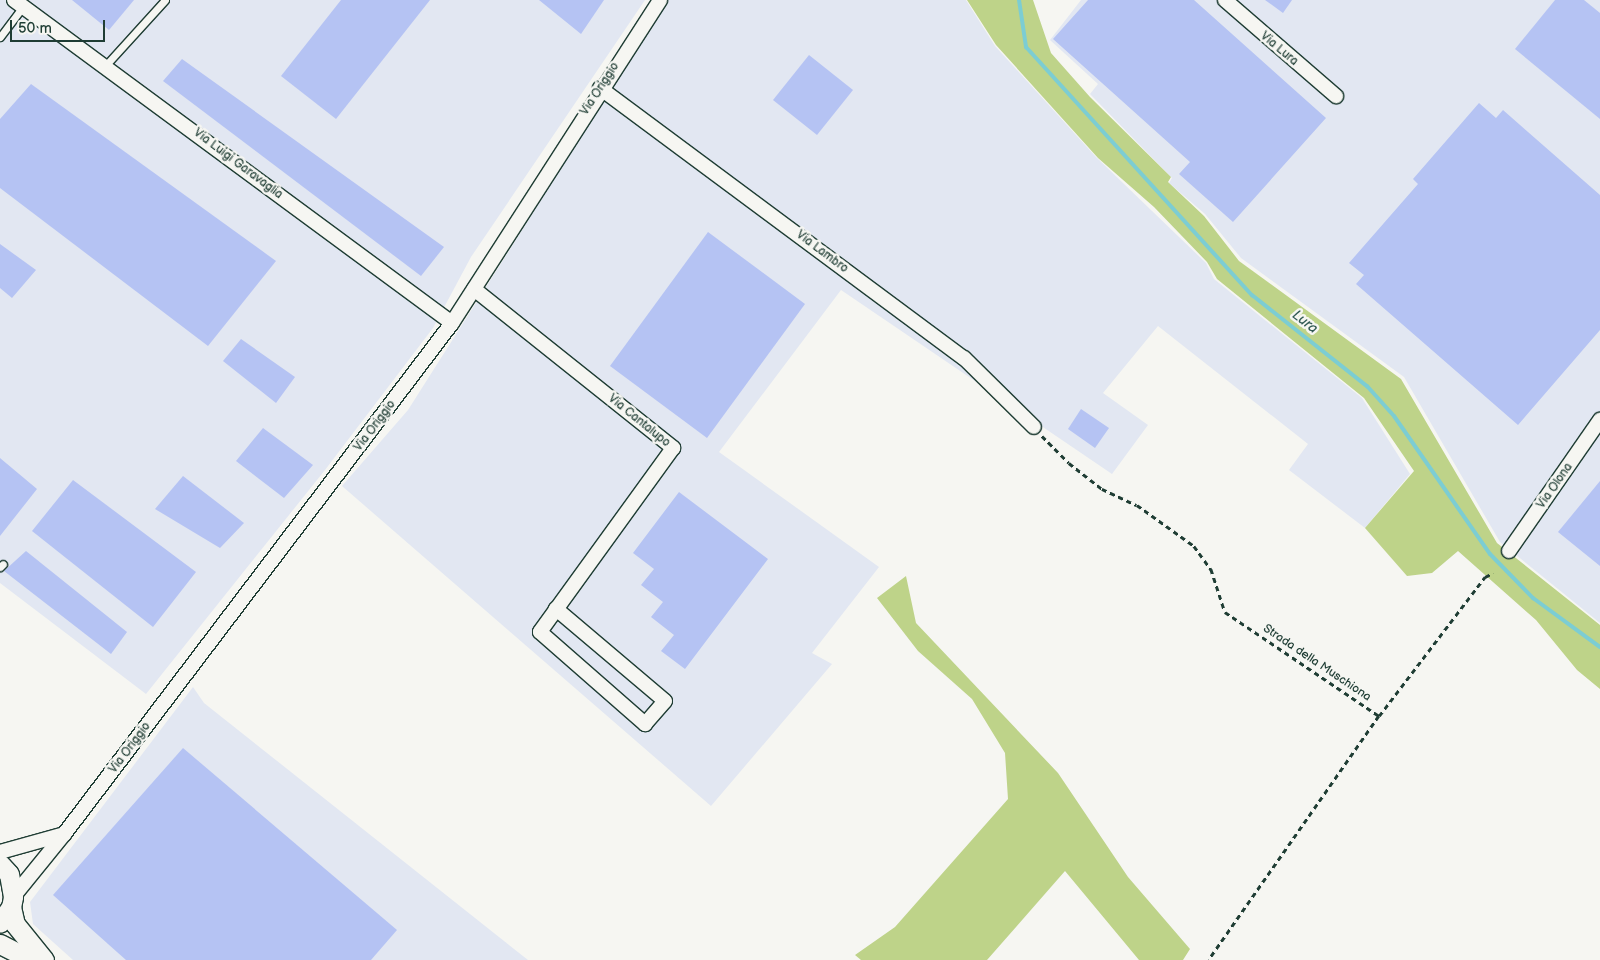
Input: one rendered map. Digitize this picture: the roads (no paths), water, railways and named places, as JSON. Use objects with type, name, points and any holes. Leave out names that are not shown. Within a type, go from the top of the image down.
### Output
[{"type":"main road","points":[[0,864],[9,874],[15,924],[44,960]]},
{"type":"main road","points":[[0,923],[12,902]]},
{"type":"main road","points":[[0,944],[32,960]]},
{"type":"street","name":"Via Origgio","points":[[12,902],[452,323],[600,88],[660,0]]},
{"type":"street","name":"Via Lura","points":[[1224,0],[1336,96]]},
{"type":"street","name":"Via Luigi Garavaglia","points":[[18,2],[452,323]]},
{"type":"street","name":"Via Lambro","points":[[600,88],[964,358],[1034,427]]},
{"type":"street","name":"Via Cantalupo","points":[[474,289],[673,448],[556,609],[540,632],[645,724],[664,701],[556,609]]},
{"type":"street","name":"Via Olona","points":[[1509,551],[1600,420]]},
{"type":"street","points":[[0,852],[66,833]]},
{"type":"lane","points":[[105,66],[165,0]]},
{"type":"lane","points":[[0,37],[18,2]]},
{"type":"waterway","name":"Lura","points":[[1019,0],[1026,47],[1252,295],[1367,386],[1394,416],[1490,554],[1533,598],[1600,647]]}]
